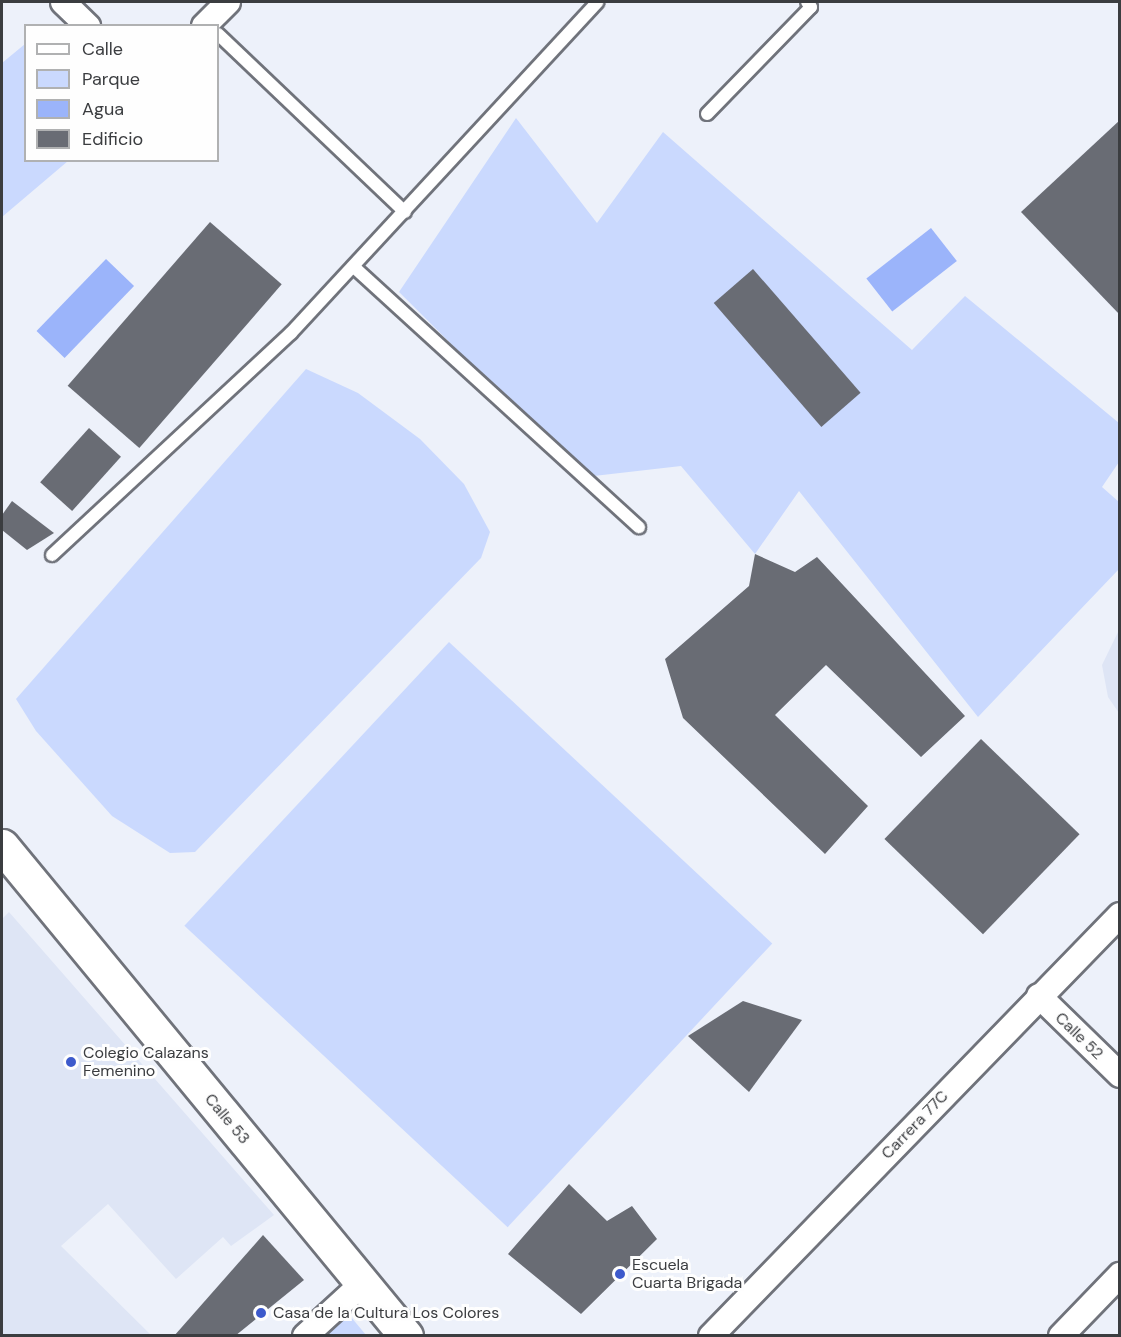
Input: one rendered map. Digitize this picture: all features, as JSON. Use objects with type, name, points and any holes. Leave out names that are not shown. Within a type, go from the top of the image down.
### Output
[{"type":"street","points":[[63,2],[86,24]]},
{"type":"street","points":[[211,24],[228,2]]},
{"type":"street","name":"Calle 53","points":[[2,846],[406,1335]]},
{"type":"street","name":"Carrera 77C","points":[[711,1335],[1119,915]]},
{"type":"street","name":"Calle 52","points":[[1039,996],[1119,1075]]},
{"type":"street","points":[[1061,1335],[1119,1275]]},
{"type":"street","points":[[305,1335],[363,1283]]},
{"type":"lane","points":[[52,555],[291,333],[597,2]]},
{"type":"lane","points":[[707,114],[812,7],[807,2]]},
{"type":"lane","points":[[219,36],[405,212]]},
{"type":"lane","points":[[354,267],[639,527]]},
{"type":"shaded area","points":[[1119,630],[1119,713],[1108,697],[1102,665]]},
{"type":"shaded area","name":"Colegio Calazans Femenino","points":[[9,912],[274,1215],[231,1246],[223,1237],[176,1279],[108,1204],[61,1246],[151,1335],[2,1335],[2,919]]},
{"type":"green space","points":[[24,45],[24,162],[67,162],[2,217],[2,63]]},
{"type":"green space","points":[[516,118],[597,223],[663,132],[912,350],[965,296],[1119,423],[1119,462],[1102,487],[1119,502],[1119,569],[978,717],[799,491],[755,554],[681,466],[585,477],[399,292]]},
{"type":"green space","points":[[306,369],[358,393],[420,439],[464,484],[490,532],[481,558],[195,852],[170,853],[112,816],[36,731],[16,699]]},
{"type":"green space","points":[[449,642],[772,943],[508,1227],[184,926]]},
{"type":"green space","points":[[346,1311],[366,1335],[320,1336]]},
{"type":"water","points":[[931,228],[957,261],[892,312],[866,278]]},
{"type":"water","points":[[106,259],[134,286],[65,358],[37,331]]},
{"type":"building","points":[[1120,120],[1120,315],[1021,212]]},
{"type":"building","points":[[210,222],[282,284],[139,448],[68,386]]},
{"type":"building","points":[[753,269],[861,393],[821,427],[714,303]]},
{"type":"building","points":[[89,428],[121,457],[72,511],[40,482]]},
{"type":"building","points":[[12,501],[54,533],[27,550],[2,530],[2,515]]},
{"type":"building","points":[[755,554],[795,572],[817,557],[965,716],[921,757],[826,665],[775,715],[868,806],[825,854],[683,718],[665,659],[749,586]]},
{"type":"building","points":[[981,739],[1080,834],[983,934],[884,839]]},
{"type":"building","points":[[743,1001],[802,1020],[749,1092],[688,1036]]},
{"type":"building","points":[[569,1184],[607,1221],[632,1206],[657,1239],[581,1314],[508,1254]]},
{"type":"building","name":"Casa de la Cultura Los Colores","points":[[263,1235],[304,1280],[235,1336],[174,1336]]},
{"type":"place","name":"Colegio Calazans Femenino","points":[[71,1062]]},
{"type":"place","name":"Escuela Cuarta Brigada","points":[[620,1274]]},
{"type":"place","name":"Casa de la Cultura Los Colores","points":[[261,1313]]}]
